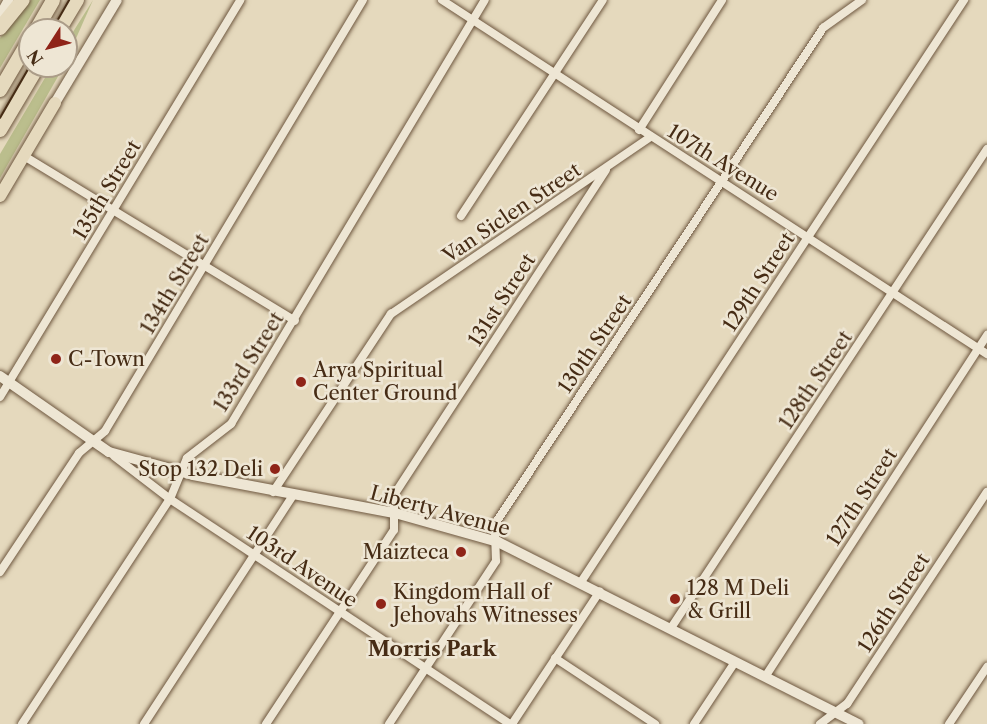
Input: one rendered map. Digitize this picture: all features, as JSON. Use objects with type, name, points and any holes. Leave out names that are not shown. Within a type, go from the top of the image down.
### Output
[{"type":"highway","points":[[0,28],[23,0]]},
{"type":"highway","points":[[43,18],[53,0]]},
{"type":"highway","points":[[66,18],[77,0]]},
{"type":"highway","points":[[0,90],[18,59]]},
{"type":"highway","points":[[0,130],[31,78]]},
{"type":"main road","points":[[0,196],[55,103]]},
{"type":"street","points":[[0,16],[9,0]]},
{"type":"street","points":[[55,103],[117,0]]},
{"type":"street","name":"135th Street","points":[[0,397],[5,379],[114,211],[240,0]]},
{"type":"street","name":"134th Street","points":[[0,572],[79,453],[105,431],[363,0]]},
{"type":"street","name":"107th Avenue","points":[[442,0],[987,354]]},
{"type":"street","name":"133rd Street","points":[[22,724],[170,499],[187,458],[231,424],[295,321],[485,0]]},
{"type":"street","points":[[461,216],[603,0]]},
{"type":"street","points":[[639,130],[722,0]]},
{"type":"street","name":"130th Street","points":[[389,724],[496,561],[498,542],[495,524],[822,28],[862,0]]},
{"type":"street","name":"129th Street","points":[[581,582],[964,0]]},
{"type":"street","name":"Van Siclen Street","points":[[273,492],[391,314],[606,170],[650,137]]},
{"type":"street","name":"128th Street","points":[[671,628],[987,149]]},
{"type":"street","points":[[24,156],[295,321]]},
{"type":"street","name":"131st Street","points":[[266,724],[394,530],[394,495],[606,170]]},
{"type":"street","name":"127th Street","points":[[765,676],[987,335]]},
{"type":"street","name":"Liberty Avenue","points":[[5,379],[109,452],[182,472],[273,492],[395,513],[498,542],[600,591],[859,724]]},
{"type":"street","name":"103rd Avenue","points":[[109,452],[170,499],[511,724]]},
{"type":"street","name":"126th Street","points":[[820,724],[847,704],[987,492]]},
{"type":"street","points":[[144,724],[293,495]]},
{"type":"street","points":[[511,724],[600,591]]},
{"type":"street","points":[[555,658],[655,724]]},
{"type":"street","points":[[693,724],[735,662]]},
{"type":"street","points":[[949,724],[987,667]]},
{"type":"green space","points":[[31,0],[40,0],[29,18],[18,18],[18,37],[0,68],[0,38]]},
{"type":"green space","points":[[93,0],[78,34],[78,24]]},
{"type":"green space","points":[[45,78],[57,78],[0,178],[0,154]]},
{"type":"tram line","points":[[59,18],[69,0]]},
{"type":"tram line","points":[[0,118],[23,78]]},
{"type":"place","name":"C-Town","points":[[56,359]]},
{"type":"place","name":"Arya Spiritual Center Ground","points":[[301,382]]},
{"type":"place","name":"Stop 132 Deli","points":[[275,469]]},
{"type":"place","name":"Maizteca","points":[[461,552]]},
{"type":"place","name":"128 M Deli & Grill","points":[[675,599]]},
{"type":"place","name":"Kingdom Hall of Jehovahs Witnesses","points":[[381,604]]},
{"type":"district","name":"Morris Park","points":[[432,649]]}]
